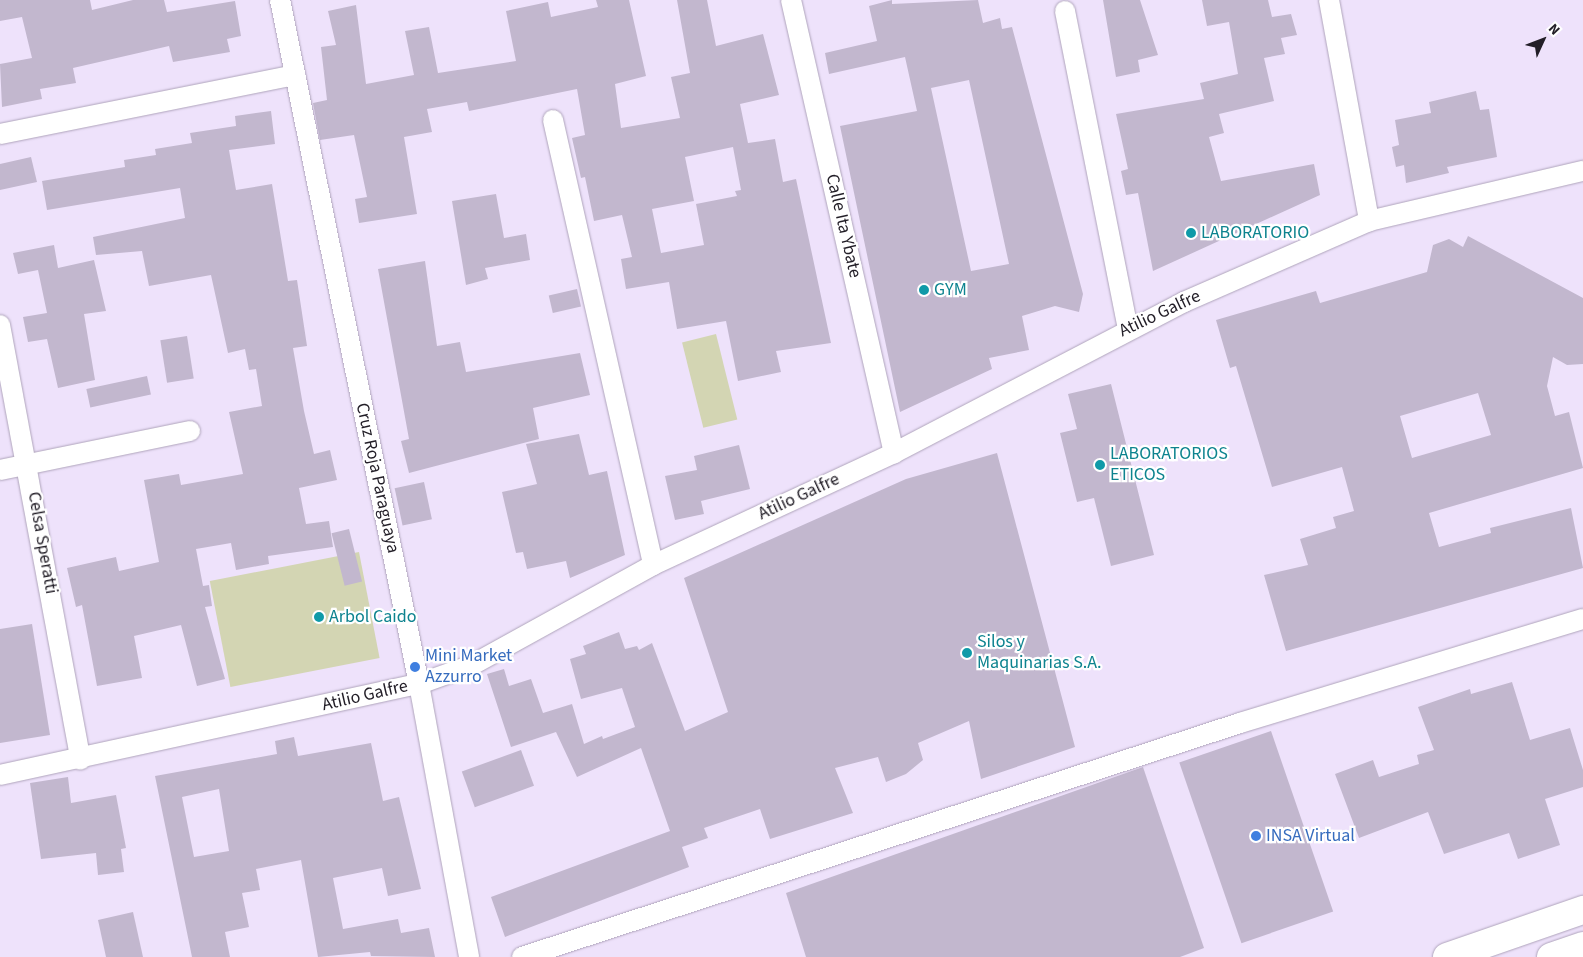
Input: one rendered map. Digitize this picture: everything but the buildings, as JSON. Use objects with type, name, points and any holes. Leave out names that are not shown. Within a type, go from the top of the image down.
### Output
[{"type":"main road","points":[[1447,957],[1583,910]]},
{"type":"main road","points":[[1551,957],[1583,946]]},
{"type":"street","name":"Cruz Roja Paraguaya","points":[[280,0],[419,684],[469,957]]},
{"type":"street","name":"Calle Ita Ybate","points":[[791,0],[894,453]]},
{"type":"street","points":[[1329,0],[1369,221]]},
{"type":"street","points":[[1065,11],[1128,328]]},
{"type":"street","points":[[0,134],[295,75]]},
{"type":"street","points":[[553,120],[652,565]]},
{"type":"street","name":"Atilio Galfre","points":[[0,775],[80,760],[419,684],[472,665],[652,565],[894,453],[1128,328],[1369,221],[1583,171]]},
{"type":"street","name":"Celsa Speratti","points":[[0,326],[28,464],[80,760]]},
{"type":"street","points":[[0,470],[190,431]]},
{"type":"street","points":[[522,957],[1136,756],[1583,618]]},
{"type":"green space","points":[[716,334],[737,419],[703,428],[682,342]]},
{"type":"green space","points":[[359,552],[380,658],[230,687],[210,581]]},
{"type":"place","name":"LABORATORIO","points":[[1191,233]]},
{"type":"place","name":"GYM","points":[[924,290]]},
{"type":"place","name":"LABORATORIOS ETICOS","points":[[1100,465]]},
{"type":"place","name":"Arbol Caido","points":[[319,617]]},
{"type":"place","name":"Silos y Maquinarias S.A.","points":[[967,653]]},
{"type":"place","name":"Mini Market Azzurro","points":[[415,667]]},
{"type":"place","name":"INSA Virtual","points":[[1256,836]]}]
